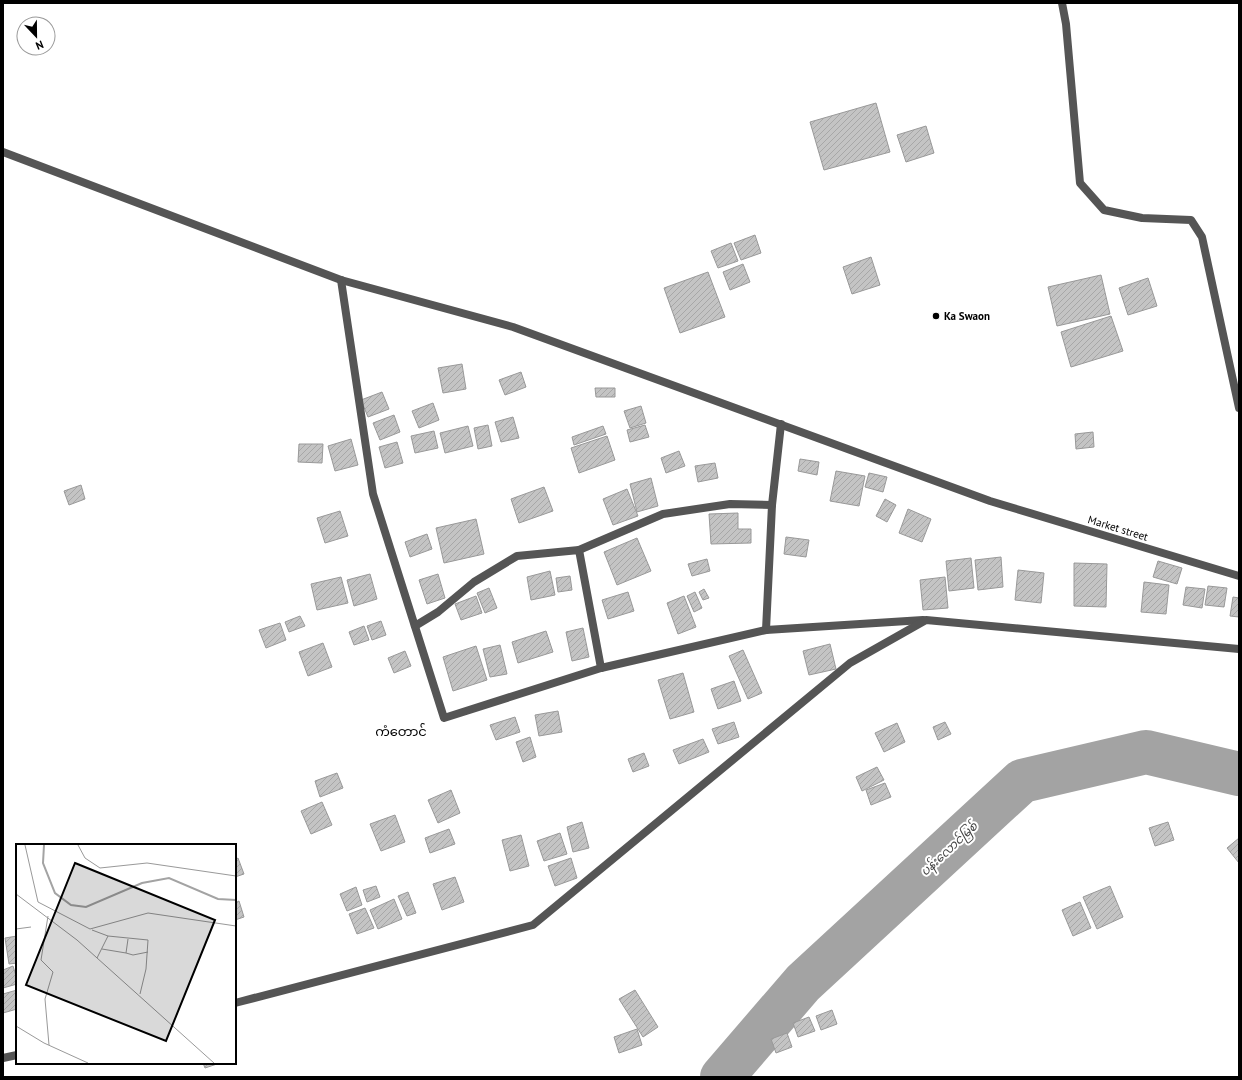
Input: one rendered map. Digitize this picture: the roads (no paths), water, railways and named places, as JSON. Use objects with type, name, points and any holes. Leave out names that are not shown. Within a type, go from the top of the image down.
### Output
[{"type":"street","points":[[1062,3],[1066,24],[1080,183],[1104,210],[1142,218],[1191,220],[1202,237],[1239,408]]},
{"type":"street","name":"Market street","points":[[3,152],[341,280],[513,327],[990,501],[1239,576]]},
{"type":"street","points":[[341,280],[373,494],[444,718],[601,668],[766,630],[926,620],[1239,649]]},
{"type":"street","points":[[766,630],[772,505],[781,424]]},
{"type":"street","points":[[415,626],[438,612],[474,582],[517,556],[579,550],[664,514],[730,504],[772,505]]},
{"type":"street","points":[[579,550],[601,668]]},
{"type":"street","points":[[236,1003],[533,925],[850,663],[926,620]]},
{"type":"street","points":[[3,1058],[16,1055]]},
{"type":"waterway","name":"ပန်းလောင်မြစ်","points":[[722,1077],[803,983],[1022,781],[1146,752],[1239,774]]},
{"type":"place","name":"Ka Swaon","points":[[936,316]]},
{"type":"district","name":"ကံတောင်","points":[[401,731]]}]
